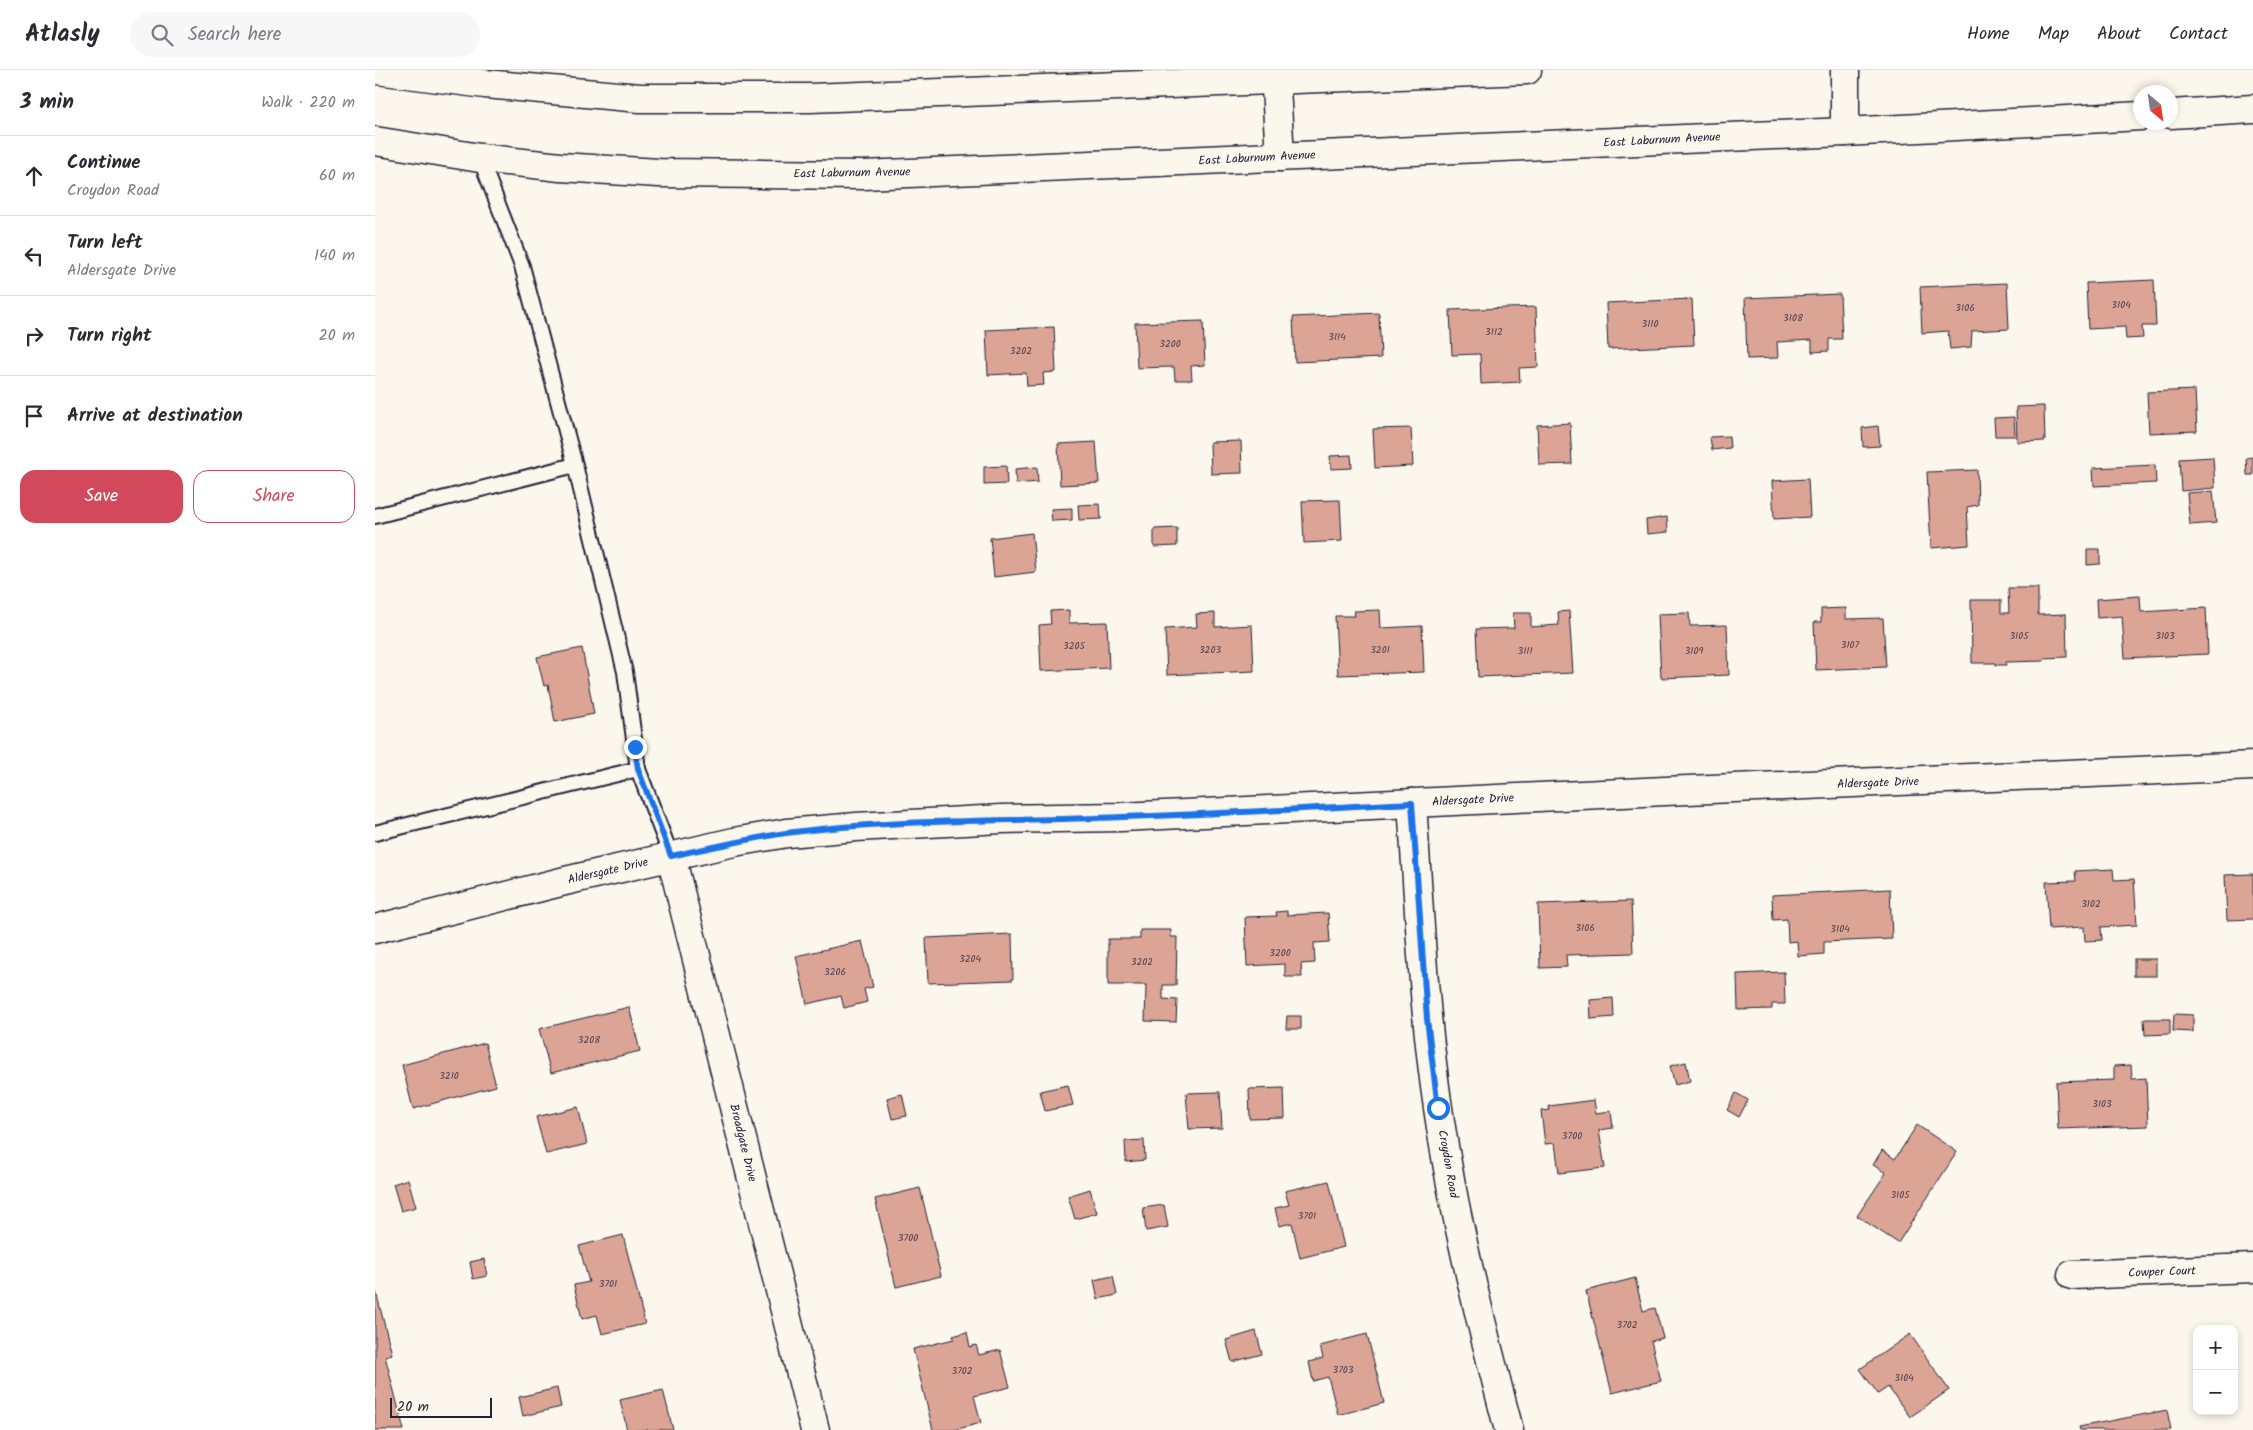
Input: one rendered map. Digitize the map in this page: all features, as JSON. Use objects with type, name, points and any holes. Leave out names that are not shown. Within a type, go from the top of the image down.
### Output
[{"type":"street","points":[[377,70],[485,84],[640,98],[810,98],[1276,75],[1527,70]]},
{"type":"street","points":[[1845,70],[1845,132]]},
{"type":"street","points":[[1276,75],[1280,157]]},
{"type":"street","points":[[2178,114],[2253,109]]},
{"type":"street","name":"East Laburnum Avenue","points":[[375,141],[480,158],[559,167],[659,173],[863,175],[1845,132],[2133,116]]},
{"type":"street","name":"Aldersgate Drive","points":[[375,929],[671,856],[787,833],[1001,819],[1121,817],[2253,766]]},
{"type":"street","name":"Croydon Road","points":[[1412,803],[1427,1019],[1438,1108],[1453,1196],[1509,1430]]},
{"type":"street","name":"Broadgate Drive","points":[[671,856],[815,1430]]},
{"type":"street","name":"Cowper Court","points":[[2072,1275],[2253,1268]]},
{"type":"lane","points":[[480,158],[522,266],[575,465],[625,672],[638,769],[671,856]]},
{"type":"lane","points":[[375,516],[575,465]]},
{"type":"lane","points":[[375,833],[638,769]]},
{"type":"building","points":[[2154,280],[2156,326],[2142,326],[2143,338],[2126,339],[2125,327],[2088,329],[2086,283]]},
{"type":"building","points":[[2007,283],[2009,329],[1972,331],[1971,347],[1950,349],[1948,331],[1922,333],[1920,287]]},
{"type":"building","points":[[1840,294],[1842,339],[1829,339],[1829,351],[1812,352],[1812,340],[1777,342],[1778,358],[1747,359],[1745,298]]},
{"type":"building","points":[[1692,299],[1694,345],[1608,349],[1606,303]]},
{"type":"building","points":[[1536,307],[1538,367],[1519,368],[1520,382],[1481,384],[1480,354],[1452,355],[1450,310]]},
{"type":"building","points":[[1379,313],[1381,358],[1295,362],[1293,317]]},
{"type":"building","points":[[1203,321],[1205,365],[1191,366],[1192,380],[1175,380],[1174,367],[1137,368],[1135,323]]},
{"type":"building","points":[[1054,327],[1056,372],[1043,373],[1044,385],[1027,386],[1026,373],[988,375],[986,330]]},
{"type":"building","points":[[2195,390],[2197,431],[2149,433],[2147,392]]},
{"type":"building","points":[[2044,406],[2045,441],[2017,442],[2016,407]]},
{"type":"building","points":[[2014,417],[2015,436],[1995,436],[1994,418]]},
{"type":"building","points":[[1570,423],[1572,464],[1539,465],[1537,425]]},
{"type":"building","points":[[1878,426],[1880,446],[1863,447],[1862,428]]},
{"type":"building","points":[[1411,428],[1413,466],[1375,468],[1373,429]]},
{"type":"building","points":[[1729,436],[1730,448],[1712,450],[1710,437]]},
{"type":"building","points":[[1241,441],[1242,473],[1211,474],[1210,442]]},
{"type":"building","points":[[1096,442],[1099,483],[1060,485],[1058,444]]},
{"type":"building","points":[[1351,455],[1352,468],[1331,469],[1330,456]]},
{"type":"building","points":[[2213,457],[2215,488],[2181,491],[2179,459]]},
{"type":"building","points":[[2253,457],[2253,475],[2247,475],[2246,458]]},
{"type":"building","points":[[2155,465],[2156,483],[2094,486],[2093,468]]},
{"type":"building","points":[[1006,466],[1007,484],[984,485],[984,467]]},
{"type":"building","points":[[1037,467],[1038,482],[1016,484],[1015,469]]},
{"type":"building","points":[[1977,470],[1978,505],[1967,507],[1969,545],[1931,548],[1927,472]]},
{"type":"building","points":[[1808,479],[1810,517],[1774,519],[1772,481]]},
{"type":"building","points":[[2213,491],[2216,523],[2190,525],[2187,493]]},
{"type":"building","points":[[1340,500],[1342,541],[1304,543],[1302,501]]},
{"type":"building","points":[[1100,504],[1101,519],[1079,520],[1078,505]]},
{"type":"building","points":[[1072,508],[1072,520],[1052,521],[1051,509]]},
{"type":"building","points":[[1667,517],[1668,532],[1647,534],[1646,520]]},
{"type":"building","points":[[1177,528],[1177,546],[1154,547],[1154,529]]},
{"type":"building","points":[[1032,533],[1036,572],[994,577],[990,538]]},
{"type":"building","points":[[2087,549],[2100,549],[2100,564],[2087,565]]},
{"type":"building","points":[[2008,588],[2038,588],[2038,615],[2066,614],[2067,657],[2044,658],[2044,661],[2006,662],[2006,665],[1972,663],[1971,600],[2001,600],[2001,613],[2009,613]]},
{"type":"building","points":[[2140,596],[2141,612],[2206,608],[2208,654],[2125,658],[2122,616],[2097,618],[2096,599]]},
{"type":"building","points":[[1846,608],[1846,619],[1883,618],[1886,667],[1816,670],[1814,622],[1821,622],[1821,609]]},
{"type":"building","points":[[1069,610],[1069,623],[1107,622],[1109,668],[1041,671],[1039,625],[1051,624],[1050,611]]},
{"type":"building","points":[[1380,610],[1381,628],[1422,626],[1424,672],[1338,675],[1335,616],[1355,616],[1354,611]]},
{"type":"building","points":[[1569,611],[1573,673],[1478,677],[1476,629],[1514,628],[1513,613],[1531,613],[1531,627],[1559,625],[1558,612]]},
{"type":"building","points":[[1215,613],[1215,627],[1252,625],[1254,671],[1167,675],[1165,629],[1197,627],[1196,614]]},
{"type":"building","points":[[1689,613],[1690,626],[1727,625],[1729,675],[1661,678],[1658,614]]},
{"type":"building","points":[[582,648],[594,714],[555,722],[548,685],[544,686],[537,657]]},
{"type":"building","points":[[2113,869],[2114,880],[2134,879],[2137,925],[2101,927],[2102,940],[2085,941],[2084,927],[2049,929],[2046,882],[2076,881],[2075,871]]},
{"type":"building","points":[[2253,874],[2253,919],[2227,920],[2225,875]]},
{"type":"building","points":[[1890,889],[1892,939],[1824,942],[1824,954],[1798,956],[1797,941],[1788,942],[1787,919],[1773,920],[1772,895]]},
{"type":"building","points":[[1631,901],[1633,953],[1566,955],[1567,967],[1540,968],[1538,904]]},
{"type":"building","points":[[1287,911],[1287,915],[1328,913],[1330,942],[1314,943],[1315,963],[1301,964],[1302,977],[1285,977],[1285,964],[1247,966],[1245,917],[1277,916],[1276,912]]},
{"type":"building","points":[[1140,930],[1171,930],[1171,937],[1177,937],[1176,985],[1163,985],[1163,999],[1177,1000],[1176,1022],[1145,1021],[1146,985],[1108,985],[1108,939],[1140,939]]},
{"type":"building","points":[[1012,934],[1013,980],[928,983],[926,938]]},
{"type":"building","points":[[862,941],[873,987],[864,989],[867,1002],[844,1008],[841,996],[807,1004],[796,956]]},
{"type":"building","points":[[2134,959],[2156,959],[2156,976],[2134,976]]},
{"type":"building","points":[[1784,972],[1785,1004],[1772,1004],[1772,1009],[1738,1010],[1737,974]]},
{"type":"building","points":[[1613,998],[1614,1017],[1591,1019],[1590,1000]]},
{"type":"building","points":[[629,1007],[640,1051],[551,1073],[539,1029]]},
{"type":"building","points":[[2174,1014],[2193,1015],[2193,1032],[2173,1031]]},
{"type":"building","points":[[1287,1016],[1301,1016],[1301,1029],[1286,1029]]},
{"type":"building","points":[[2144,1019],[2170,1019],[2170,1034],[2145,1035]]},
{"type":"building","points":[[485,1043],[496,1086],[413,1109],[402,1065]]},
{"type":"building","points":[[1686,1062],[1690,1081],[1675,1085],[1670,1066]]},
{"type":"building","points":[[2131,1065],[2132,1079],[2146,1078],[2148,1126],[2058,1129],[2056,1082],[2114,1080],[2114,1066]]},
{"type":"building","points":[[1068,1085],[1073,1105],[1045,1111],[1040,1091]]},
{"type":"building","points":[[1284,1088],[1285,1118],[1250,1119],[1249,1089]]},
{"type":"building","points":[[1220,1092],[1222,1128],[1189,1129],[1186,1093]]},
{"type":"building","points":[[1736,1093],[1748,1100],[1739,1117],[1727,1110]]},
{"type":"building","points":[[902,1094],[907,1116],[892,1119],[887,1098]]},
{"type":"building","points":[[1594,1100],[1596,1113],[1611,1111],[1613,1128],[1599,1130],[1605,1168],[1559,1173],[1555,1143],[1545,1144],[1541,1111],[1550,1110],[1549,1106]]},
{"type":"building","points":[[578,1107],[587,1144],[546,1154],[536,1117]]},
{"type":"building","points":[[1917,1125],[1957,1152],[1898,1243],[1857,1216],[1886,1173],[1873,1165],[1882,1150],[1895,1159]]},
{"type":"building","points":[[1144,1140],[1145,1160],[1126,1162],[1125,1141]]},
{"type":"building","points":[[408,1179],[416,1207],[401,1211],[393,1184]]},
{"type":"building","points":[[1329,1181],[1344,1247],[1300,1258],[1292,1223],[1279,1226],[1275,1208],[1289,1205],[1285,1191]]},
{"type":"building","points":[[920,1188],[941,1276],[896,1287],[875,1199]]},
{"type":"building","points":[[1090,1189],[1097,1213],[1075,1219],[1068,1196]]},
{"type":"building","points":[[1164,1205],[1168,1227],[1146,1231],[1143,1208]]},
{"type":"building","points":[[623,1235],[645,1324],[602,1334],[597,1315],[582,1319],[574,1285],[589,1282],[579,1246]]},
{"type":"building","points":[[484,1259],[487,1276],[473,1279],[470,1262]]},
{"type":"building","points":[[1113,1276],[1117,1295],[1098,1299],[1094,1280]]},
{"type":"building","points":[[1635,1278],[1643,1311],[1655,1308],[1663,1338],[1651,1341],[1661,1381],[1612,1393],[1586,1291]]},
{"type":"building","points":[[375,1288],[392,1354],[385,1356],[404,1430],[375,1430]]},
{"type":"building","points":[[1256,1331],[1262,1354],[1232,1362],[1226,1340]]},
{"type":"building","points":[[967,1332],[970,1347],[976,1345],[979,1355],[1000,1350],[1010,1387],[974,1396],[981,1423],[954,1430],[933,1430],[913,1349],[954,1339],[953,1336]]},
{"type":"building","points":[[1367,1334],[1384,1403],[1338,1415],[1328,1377],[1313,1381],[1309,1362],[1323,1358],[1320,1346]]},
{"type":"building","points":[[1910,1334],[1949,1390],[1910,1417],[1888,1387],[1878,1394],[1860,1369]]},
{"type":"building","points":[[557,1388],[561,1407],[523,1416],[519,1397]]},
{"type":"building","points":[[663,1390],[673,1430],[627,1430],[620,1400]]},
{"type":"building","points":[[2167,1410],[2171,1430],[2080,1430],[2079,1427]]},
{"type":"route","points":[[635,747],[638,769],[671,856],[787,833],[857,827],[1001,819],[1121,817],[1412,803],[1427,1019],[1438,1108]]}]
